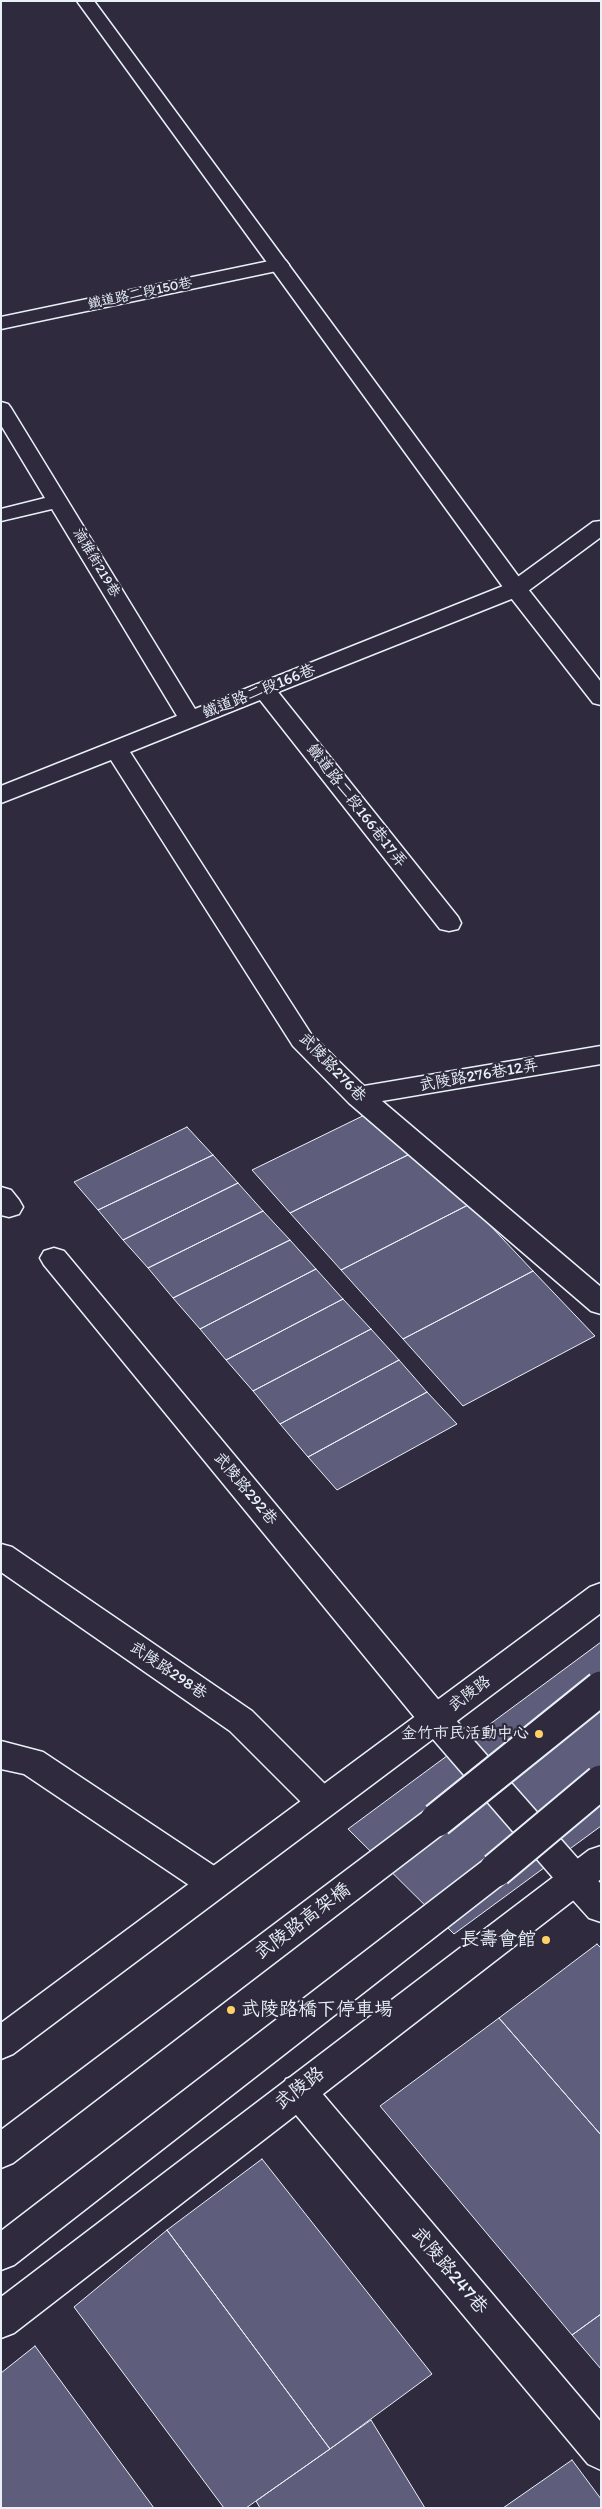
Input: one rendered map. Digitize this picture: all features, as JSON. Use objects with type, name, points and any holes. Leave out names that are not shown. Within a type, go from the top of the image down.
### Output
[{"type":"main road","points":[[85,1],[516,589],[601,698]]},
{"type":"main road","name":"鐵道路二段150巷","points":[[1,324],[280,265]]},
{"type":"main road","name":"湳雅街219巷","points":[[1,408],[190,719]]},
{"type":"main road","points":[[1,515],[58,501]]},
{"type":"main road","name":"鐵道路二段166巷","points":[[1,795],[516,589],[601,527]]},
{"type":"main road","name":"鐵道路二段166巷17弄","points":[[264,690],[449,923]]},
{"type":"main road","name":"武陵路276巷","points":[[116,749],[302,1040],[358,1096],[601,1303]]},
{"type":"main road","name":"武陵路276巷12弄","points":[[358,1096],[601,1055]]},
{"type":"main road","name":"武陵路292巷","points":[[54,1258],[436,1720],[588,1869],[601,1906]]},
{"type":"main road","name":"武陵路298巷","points":[[1,1556],[241,1721],[322,1802]]},
{"type":"main road","name":"武陵路","points":[[1,2042],[601,1596]]},
{"type":"main road","name":"武陵路高架橋","points":[[1,2151],[437,1820],[601,1688]]},
{"type":"main road","points":[[437,1820],[601,1704]]},
{"type":"main road","points":[[1,1754],[32,1762],[213,1883]]},
{"type":"main road","points":[[1,2253],[496,1870],[601,1782]]},
{"type":"main road","points":[[496,1870],[601,1799]]},
{"type":"main road","name":"武陵路","points":[[1,2320],[588,1869]]},
{"type":"main road","name":"武陵路247巷","points":[[298,2091],[601,2450]]},
{"type":"building","points":[[379,1108],[418,1150],[290,1213],[252,1170]]},
{"type":"building","points":[[187,1127],[213,1155],[98,1210],[74,1182]]},
{"type":"building","points":[[418,1150],[470,1204],[341,1270],[290,1213]]},
{"type":"building","points":[[213,1155],[238,1183],[123,1240],[98,1210]]},
{"type":"building","points":[[238,1183],[263,1211],[148,1268],[123,1240]]},
{"type":"building","points":[[470,1204],[533,1271],[403,1339],[341,1270]]},
{"type":"building","points":[[263,1211],[290,1240],[173,1298],[148,1268]]},
{"type":"building","points":[[290,1240],[316,1269],[200,1329],[173,1298]]},
{"type":"building","points":[[316,1269],[343,1299],[226,1360],[200,1329]]},
{"type":"building","points":[[533,1271],[595,1336],[463,1406],[403,1339]]},
{"type":"building","points":[[343,1299],[371,1329],[253,1391],[226,1360]]},
{"type":"building","points":[[371,1329],[399,1360],[280,1424],[253,1391]]},
{"type":"building","points":[[399,1360],[427,1392],[308,1457],[280,1424]]},
{"type":"building","points":[[427,1392],[457,1424],[337,1490],[308,1457]]},
{"type":"building","name":"金竹市民活動中心","points":[[601,1642],[601,1826],[454,1934],[348,1829]]},
{"type":"building","points":[[597,1944],[601,1948],[601,2135],[499,2018]]},
{"type":"building","points":[[499,2018],[601,2135],[601,2314],[572,2335],[380,2106]]},
{"type":"building","points":[[262,2159],[432,2374],[330,2449],[167,2230]]},
{"type":"building","points":[[167,2230],[330,2449],[246,2508],[224,2508],[74,2307]]},
{"type":"building","points":[[601,2314],[601,2369],[572,2335]]},
{"type":"building","points":[[35,2346],[154,2508],[1,2508],[1,2373]]},
{"type":"building","points":[[371,2420],[425,2508],[260,2508],[256,2501]]},
{"type":"building","points":[[572,2460],[601,2499],[601,2508],[503,2508]]},
{"type":"place","name":"金竹市民活動中心","points":[[539,1734]]},
{"type":"place","name":"長壽會館","points":[[546,1940]]},
{"type":"place","name":"武陵路橋下停車場","points":[[231,2010]]}]
